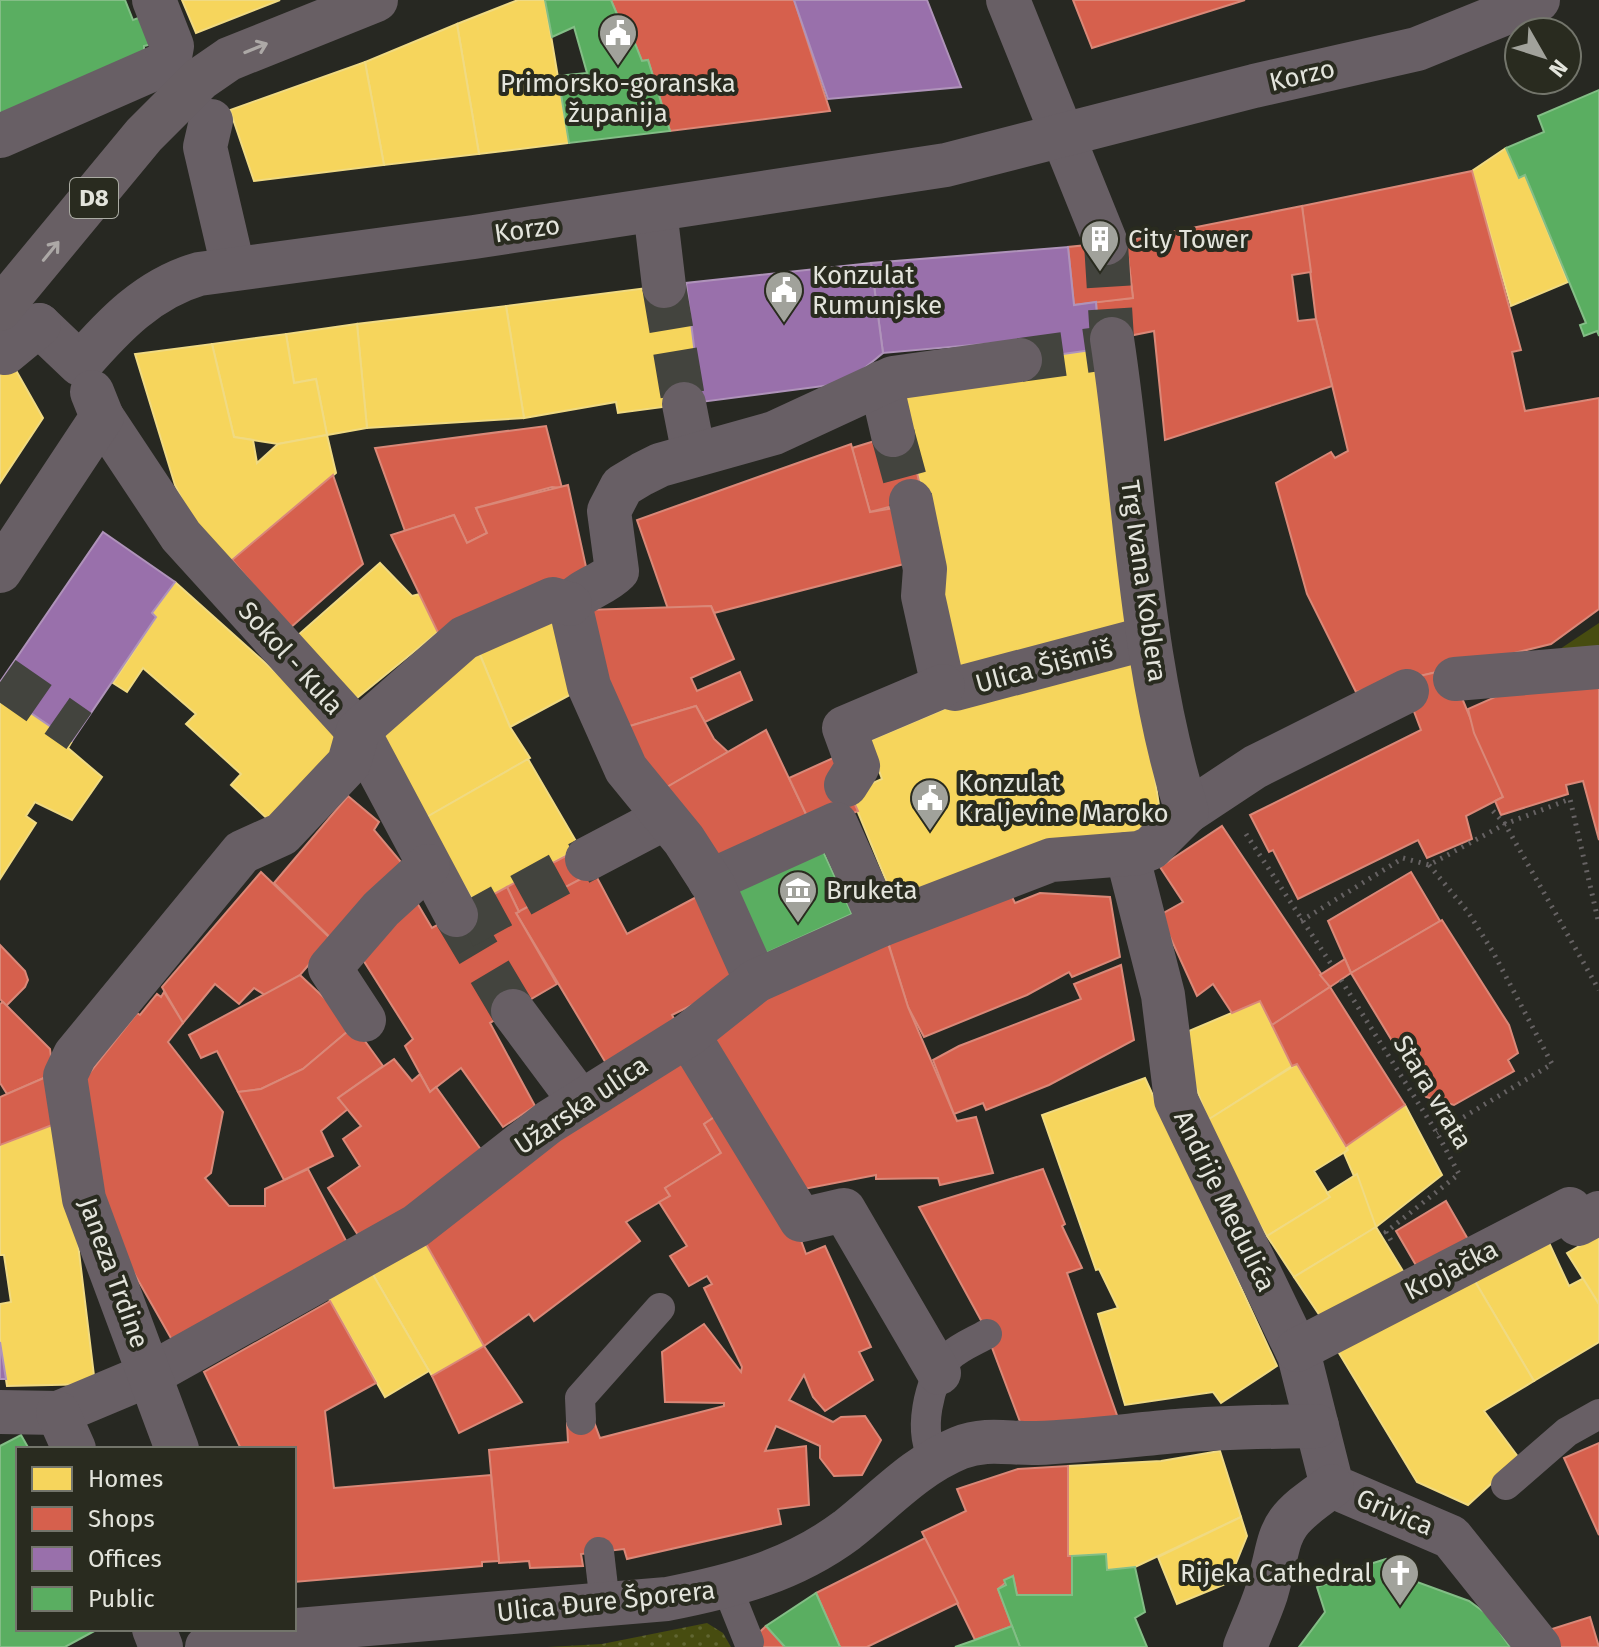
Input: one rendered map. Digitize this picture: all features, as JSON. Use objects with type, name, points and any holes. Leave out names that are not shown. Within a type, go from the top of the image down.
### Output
[{"type":"main road","name":"D8","points":[[20,329],[144,135],[229,59],[376,0]]},
{"type":"street","points":[[154,0],[172,46],[195,89],[233,267]]},
{"type":"street","points":[[1008,0],[1106,243]]},
{"type":"street","name":"Korzo","points":[[80,364],[112,327],[162,288],[199,274],[655,210],[946,165],[1417,49],[1538,0]]},
{"type":"street","points":[[0,136],[195,89]]},
{"type":"street","points":[[655,210],[664,286]]},
{"type":"street","points":[[20,329],[80,364]]},
{"type":"street","name":"Trg Ivana Koblera","points":[[1108,345],[1140,572],[1181,819]]},
{"type":"street","points":[[570,604],[581,591],[609,579],[617,571],[609,511],[622,486],[660,465],[774,433],[893,378],[1020,360]]},
{"type":"street","name":"Sokol - Kula","points":[[80,364],[102,417],[181,536],[358,731],[456,915]]},
{"type":"street","points":[[881,383],[893,435]]},
{"type":"street","points":[[684,404],[694,455]]},
{"type":"street","points":[[0,571],[102,417]]},
{"type":"street","points":[[911,501],[925,569],[923,596],[949,688]]},
{"type":"street","points":[[358,731],[464,638],[553,599],[570,604]]},
{"type":"street","points":[[570,604],[589,686],[626,769],[712,883],[756,981]]},
{"type":"street","name":"Ulica Šišmiš","points":[[843,808],[858,766],[844,728],[949,688],[1133,642]]},
{"type":"street","points":[[1455,679],[1599,667]]},
{"type":"street","points":[[1181,819],[1255,767],[1407,691]]},
{"type":"street","name":"Janeza Trdine","points":[[176,1447],[84,1199],[65,1076],[75,1055],[242,852],[282,834],[349,763],[358,731]]},
{"type":"street","points":[[712,883],[843,808],[881,925]]},
{"type":"street","points":[[587,859],[665,818]]},
{"type":"street","name":"Užarska ulica","points":[[0,1412],[66,1431],[151,1374],[416,1226],[580,1101],[688,1035],[756,981],[881,925],[1051,860],[1127,854],[1151,848],[1181,819]]},
{"type":"street","name":"Andrije Medulića","points":[[1127,854],[1163,995],[1176,1100],[1298,1352]]},
{"type":"street","points":[[364,1020],[330,968],[381,909],[428,866]]},
{"type":"street","points":[[513,1011],[580,1101]]},
{"type":"street","points":[[688,1035],[801,1220],[844,1210],[939,1373]]},
{"type":"street","name":"Krojačka","points":[[1298,1352],[1416,1287],[1570,1209],[1578,1224],[1599,1213]]},
{"type":"street","name":"Grivica","points":[[1298,1352],[1332,1486],[1451,1537],[1539,1647]]},
{"type":"street","name":"Ulica Đure Šporera","points":[[296,1631],[667,1599],[761,1578],[813,1552],[935,1460],[959,1448],[989,1440],[1035,1443],[1220,1427],[1317,1426]]},
{"type":"street","points":[[1245,1647],[1266,1593],[1278,1536],[1300,1508],[1332,1486]]},
{"type":"street","name":"Ulica Đure Šporera","points":[[227,1637],[296,1631]]},
{"type":"lane","points":[[581,1420],[580,1398],[660,1308]]},
{"type":"lane","points":[[935,1460],[927,1440],[927,1423],[939,1373],[960,1348],[987,1334]]},
{"type":"lane","points":[[1506,1485],[1567,1432],[1599,1414]]},
{"type":"lane","points":[[599,1552],[605,1604]]},
{"type":"lane","points":[[727,1587],[749,1642]]},
{"type":"path","points":[[1429,865],[1505,824],[1570,799],[1599,924]]},
{"type":"path","points":[[1493,811],[1505,824],[1599,990]]},
{"type":"path","points":[[1238,821],[1333,967]]},
{"type":"path","points":[[1301,921],[1403,858],[1429,865],[1468,912],[1493,952],[1552,1064],[1437,1133]]},
{"type":"path","name":"Stara vrata","points":[[1341,980],[1437,1133],[1459,1174],[1386,1232],[1416,1287]]},
{"type":"green space","points":[[1599,623],[1599,646],[1557,651]]},
{"type":"green space","points":[[707,1623],[723,1633],[731,1647],[547,1647],[602,1644]]},
{"type":"building: Homes","points":[[182,0],[280,0],[196,33]]},
{"type":"building: Homes","points":[[518,0],[545,0],[569,143],[479,154],[457,24]]},
{"type":"building: Homes","points":[[457,24],[479,154],[384,165],[365,62]]},
{"type":"building: Homes","points":[[365,62],[384,165],[254,181],[230,110]]},
{"type":"building: Homes","points":[[1506,148],[1519,178],[1525,175],[1568,282],[1511,306],[1472,171]]},
{"type":"building: Homes","points":[[686,283],[701,402],[618,413],[616,402],[524,418],[506,306]]},
{"type":"building: Homes","points":[[506,306],[524,418],[367,428],[357,324]]},
{"type":"building: Homes","points":[[357,324],[367,428],[327,435],[316,379],[294,383],[286,334]]},
{"type":"building: Homes","points":[[286,334],[294,383],[316,379],[327,435],[278,444],[234,437],[212,344]]},
{"type":"building: Homes","points":[[212,344],[234,437],[253,440],[257,463],[278,444],[327,435],[336,473],[229,562],[194,524],[175,485],[135,354]]},
{"type":"building: Homes","points":[[1099,349],[1131,638],[951,674],[923,498],[902,398],[1020,360]]},
{"type":"building: Homes","points":[[9,358],[43,418],[0,483],[0,367]]},
{"type":"building: Homes","points":[[380,563],[412,596],[420,594],[438,632],[352,702],[297,636]]},
{"type":"building: Homes","points":[[175,582],[349,738],[272,823],[231,785],[241,774],[186,724],[196,714],[143,668],[127,692],[113,683],[156,617],[152,613]]},
{"type":"building: Homes","points":[[551,603],[581,689],[510,727],[473,638]]},
{"type":"building: Homes","points":[[473,638],[510,727],[530,758],[425,818],[380,736]]},
{"type":"building: Homes","points":[[1135,646],[1160,812],[1147,831],[895,902],[850,793],[882,779],[868,741],[958,703]]},
{"type":"building: Homes","points":[[0,692],[72,741],[68,748],[102,777],[72,820],[35,802],[26,816],[36,823],[0,879]]},
{"type":"building: Homes","points":[[528,759],[580,848],[475,904],[425,818]]},
{"type":"building: Homes","points":[[1260,1001],[1292,1066],[1208,1120],[1177,1036]]},
{"type":"building: Homes","points":[[1297,1064],[1348,1150],[1314,1171],[1330,1197],[1267,1236],[1198,1126]]},
{"type":"building: Homes","points":[[1145,1078],[1277,1366],[1221,1403],[1213,1392],[1125,1405],[1098,1314],[1118,1308],[1099,1269],[1096,1270],[1042,1115]]},
{"type":"building: Homes","points":[[1405,1105],[1442,1175],[1376,1227],[1344,1153],[1348,1150],[1346,1146]]},
{"type":"building: Homes","points":[[63,1120],[95,1384],[7,1386],[0,1342],[0,1304],[11,1302],[4,1255],[0,1255],[0,1145]]},
{"type":"building: Homes","points":[[1357,1174],[1376,1227],[1294,1277],[1267,1236],[1330,1197],[1327,1193]]},
{"type":"building: Homes","points":[[1376,1227],[1406,1276],[1326,1325],[1294,1277]]},
{"type":"building: Homes","points":[[1544,1232],[1569,1286],[1584,1278],[1599,1304],[1599,1342],[1534,1381],[1467,1268]]},
{"type":"building: Homes","points":[[421,1235],[484,1346],[432,1376],[368,1266]]},
{"type":"building: Homes","points":[[1599,1235],[1599,1304],[1567,1253]]},
{"type":"building: Homes","points":[[368,1266],[429,1371],[385,1397],[325,1292]]},
{"type":"building: Homes","points":[[1467,1268],[1534,1381],[1484,1411],[1519,1458],[1468,1505],[1417,1482],[1331,1340]]},
{"type":"building: Homes","points":[[1220,1451],[1241,1517],[1135,1567],[1107,1570],[1106,1554],[1068,1556],[1068,1466],[1161,1461]]},
{"type":"building: Homes","points":[[1241,1517],[1247,1536],[1228,1583],[1177,1604],[1158,1557]]},
{"type":"building: Shops","points":[[611,0],[794,0],[830,111],[670,131],[648,60],[642,61],[632,36],[627,38]]},
{"type":"building: Shops","points":[[1073,0],[1245,0],[1092,48]]},
{"type":"building: Shops","points":[[1472,171],[1521,350],[1512,352],[1525,411],[1599,398],[1599,609],[1551,644],[1356,692],[1307,594],[1276,483],[1331,452],[1335,458],[1348,451],[1316,319],[1302,206]]},
{"type":"building: Shops","points":[[1302,206],[1311,272],[1292,275],[1298,321],[1316,319],[1332,386],[1165,440],[1154,331],[1099,342],[1096,302],[1133,298],[1126,241]]},
{"type":"building: Shops","name":"City Tower","points":[[1126,241],[1133,298],[1074,305],[1068,247]]},
{"type":"building: Shops","points":[[546,426],[562,488],[552,487],[476,508],[487,533],[467,543],[454,515],[405,531],[375,448]]},
{"type":"building: Shops","points":[[907,431],[923,498],[870,512],[852,448]]},
{"type":"building: Shops","points":[[851,444],[870,512],[900,507],[912,562],[714,613],[711,606],[668,609],[637,520]]},
{"type":"building: Shops","points":[[333,475],[363,564],[290,628],[232,560]]},
{"type":"building: Shops","points":[[568,485],[588,576],[443,643],[391,535],[454,515],[467,543],[487,533],[476,508]]},
{"type":"building: Shops","points":[[711,606],[734,659],[691,678],[697,691],[740,672],[752,700],[705,722],[696,706],[620,729],[585,610]]},
{"type":"building: Shops","points":[[1450,669],[1503,797],[1466,816],[1472,839],[1427,858],[1418,840],[1298,899],[1273,850],[1269,852],[1250,815],[1421,730],[1402,680]]},
{"type":"building: Shops","points":[[1599,678],[1599,840],[1583,781],[1566,785],[1568,794],[1501,815],[1495,801],[1503,797],[1474,733],[1468,709],[1531,681]]},
{"type":"building: Shops","points":[[696,706],[714,739],[728,752],[660,791],[620,729]]},
{"type":"building: Shops","points":[[766,730],[814,831],[723,872],[660,791]]},
{"type":"building: Shops","points":[[833,758],[858,811],[814,831],[789,778]]},
{"type":"building: Shops","points":[[348,796],[379,822],[374,830],[406,868],[338,945],[274,883]]},
{"type":"building: Shops","points":[[1222,826],[1330,987],[1272,1025],[1260,1001],[1232,1013],[1213,984],[1197,996],[1160,915],[1183,902],[1160,867]]},
{"type":"building: Shops","points":[[581,848],[594,872],[519,912],[507,887]]},
{"type":"building: Shops","points":[[261,872],[331,939],[300,975],[265,995],[254,988],[239,1004],[215,984],[183,1023],[162,987]]},
{"type":"building: Shops","points":[[594,872],[627,934],[704,893],[742,980],[672,1015],[677,1024],[607,1065],[516,913]]},
{"type":"building: Shops","points":[[1411,872],[1440,921],[1351,973],[1328,921]]},
{"type":"building: Shops","points":[[507,887],[519,912],[516,913],[557,984],[490,1023],[535,1106],[503,1127],[461,1068],[430,1092],[405,1046],[413,1039],[358,952],[416,901],[432,928]]},
{"type":"building: Shops","points":[[1010,893],[1015,903],[1040,893],[1110,897],[1120,957],[1072,977],[1069,972],[1027,995],[924,1037],[908,1007],[888,942]]},
{"type":"building: Shops","points":[[1442,920],[1509,1025],[1518,1053],[1508,1060],[1514,1071],[1454,1105],[1426,1097],[1351,973]]},
{"type":"building: Shops","points":[[886,937],[908,1007],[957,1121],[976,1117],[993,1173],[940,1185],[938,1178],[876,1179],[876,1175],[794,1191],[701,1043],[792,972]]},
{"type":"building: Shops","points":[[0,945],[25,971],[28,980],[6,1006],[0,999]]},
{"type":"building: Shops","points":[[1345,959],[1351,973],[1330,987],[1320,975]]},
{"type":"building: Shops","points":[[1121,965],[1134,1040],[1049,1085],[986,1110],[983,1103],[954,1114],[933,1060],[959,1046],[1081,999],[1074,984]]},
{"type":"building: Shops","points":[[300,975],[354,1026],[303,1069],[261,1089],[238,1092],[217,1051],[201,1058],[189,1035]]},
{"type":"building: Shops","points":[[1330,987],[1405,1105],[1346,1146],[1297,1064],[1292,1066],[1272,1025]]},
{"type":"building: Shops","points":[[164,992],[183,1023],[168,1042],[223,1112],[211,1173],[205,1178],[229,1206],[265,1206],[265,1189],[308,1169],[352,1252],[172,1340],[92,1199],[81,1084],[137,1013],[140,1015],[157,994],[161,997]]},
{"type":"building: Shops","points":[[3,1002],[50,1049],[53,1074],[7,1094],[0,1083],[0,1004]]},
{"type":"building: Shops","points":[[354,1026],[383,1066],[338,1098],[348,1109],[321,1131],[333,1156],[284,1180],[238,1092],[261,1089],[303,1069]]},
{"type":"building: Shops","points":[[686,1048],[716,1116],[704,1124],[721,1153],[665,1188],[670,1196],[626,1222],[640,1241],[534,1321],[529,1314],[484,1346],[421,1235]]},
{"type":"building: Shops","points":[[394,1059],[412,1081],[420,1074],[430,1092],[436,1087],[487,1158],[365,1246],[328,1188],[360,1166],[343,1139],[361,1126],[338,1098]]},
{"type":"building: Shops","points":[[53,1074],[60,1122],[0,1145],[0,1097]]},
{"type":"building: Shops","points":[[722,1112],[799,1235],[806,1254],[825,1246],[871,1347],[859,1352],[873,1380],[825,1411],[813,1397],[804,1375],[789,1400],[833,1422],[841,1417],[865,1416],[881,1440],[862,1475],[834,1476],[820,1458],[820,1446],[776,1426],[765,1451],[806,1446],[809,1505],[778,1509],[781,1524],[627,1559],[624,1549],[581,1554],[583,1566],[530,1568],[529,1561],[499,1563],[489,1450],[568,1442],[567,1423],[593,1419],[600,1438],[724,1406],[724,1403],[665,1402],[662,1352],[704,1324],[741,1372],[742,1367],[704,1288],[712,1284],[707,1276],[689,1286],[670,1256],[687,1246],[659,1202],[670,1196],[665,1188],[721,1153],[704,1124]]},
{"type":"building: Shops","points":[[1043,1169],[1065,1224],[1062,1226],[1082,1268],[1067,1273],[1119,1421],[1025,1435],[983,1324],[919,1207]]},
{"type":"building: Shops","points":[[1446,1201],[1473,1248],[1424,1279],[1396,1231]]},
{"type":"building: Shops","points":[[330,1301],[376,1383],[325,1411],[334,1488],[491,1475],[499,1561],[482,1562],[482,1566],[296,1582],[296,1447],[240,1447],[204,1372]]},
{"type":"building: Shops","points":[[484,1346],[522,1402],[459,1433],[432,1376]]},
{"type":"building: Shops","points":[[1599,1443],[1599,1535],[1564,1458]]},
{"type":"building: Shops","points":[[1068,1466],[1068,1556],[1072,1556],[1072,1595],[1017,1595],[1013,1576],[998,1589],[1012,1626],[975,1640],[922,1532],[966,1511],[957,1489],[1018,1469]]},
{"type":"building: Shops","points":[[925,1538],[958,1603],[867,1647],[840,1647],[816,1593]]},
{"type":"building: Shops","points":[[1590,1617],[1599,1647],[1549,1647],[1552,1629]]},
{"type":"building: Shops","points":[[766,1626],[785,1647],[743,1647],[749,1642]]},
{"type":"building: Offices","points":[[794,0],[927,0],[961,87],[828,99]]},
{"type":"building: Offices","points":[[1068,247],[1074,305],[1096,302],[1099,349],[1020,360],[1017,341],[883,353],[871,263]]},
{"type":"building: Offices","points":[[871,263],[883,353],[846,383],[701,402],[686,283]]},
{"type":"building: Offices","points":[[103,532],[175,582],[152,613],[156,617],[72,741],[0,692],[0,682]]},
{"type":"building: Offices","points":[[0,1342],[6,1379],[0,1379]]},
{"type":"building: Public","points":[[0,0],[125,0],[133,20],[141,17],[152,44],[144,46],[144,57],[0,123]]},
{"type":"building: Public","name":"Primorsko-goranska županija","points":[[545,0],[611,0],[627,38],[632,36],[642,61],[648,60],[670,131],[569,143],[558,76],[587,73],[574,27],[552,37]]},
{"type":"building: Public","points":[[1599,90],[1599,336],[1597,331],[1584,336],[1580,325],[1586,323],[1525,175],[1519,178],[1506,148],[1544,132],[1538,116]]},
{"type":"building: Public","points":[[816,836],[852,914],[762,955],[726,877]]},
{"type":"building: Public","points":[[21,1435],[28,1447],[16,1447],[16,1631],[94,1631],[65,1647],[0,1647],[0,1446]]},
{"type":"building: Public","points":[[1106,1554],[1107,1570],[1135,1567],[1145,1612],[1135,1618],[1147,1647],[1020,1647],[998,1589],[1006,1585],[1004,1580],[1013,1576],[1017,1595],[1072,1595],[1072,1556]]},
{"type":"building: Public","name":"Rijeka Cathedral","points":[[1409,1557],[1417,1582],[1469,1601],[1488,1615],[1510,1647],[1299,1647],[1325,1612],[1317,1587],[1340,1579],[1338,1574],[1386,1559],[1388,1564]]},
{"type":"building: Public","points":[[816,1593],[840,1647],[785,1647],[766,1626]]},
{"type":"building: Public","points":[[1012,1626],[1020,1647],[955,1647],[975,1640]]},
{"type":"tunnel","points":[[1106,243],[1112,339]]},
{"type":"tunnel","points":[[664,286],[684,404]]},
{"type":"tunnel","points":[[1020,360],[1099,349]]},
{"type":"tunnel","points":[[893,435],[911,501]]},
{"type":"tunnel","points":[[3,678],[79,731]]},
{"type":"tunnel","points":[[463,927],[587,859]]},
{"type":"tunnel","points":[[456,915],[513,1011]]},
{"type":"place","name":"Primorsko-goranska županija","points":[[618,67]]},
{"type":"place","name":"City Tower","points":[[1100,273]]},
{"type":"place","name":"Konzulat Rumunjske","points":[[784,324]]},
{"type":"place","name":"Konzulat Kraljevine Maroko","points":[[930,832]]},
{"type":"place","name":"Bruketa","points":[[798,924]]},
{"type":"place","name":"Rijeka Cathedral","points":[[1400,1607]]}]
